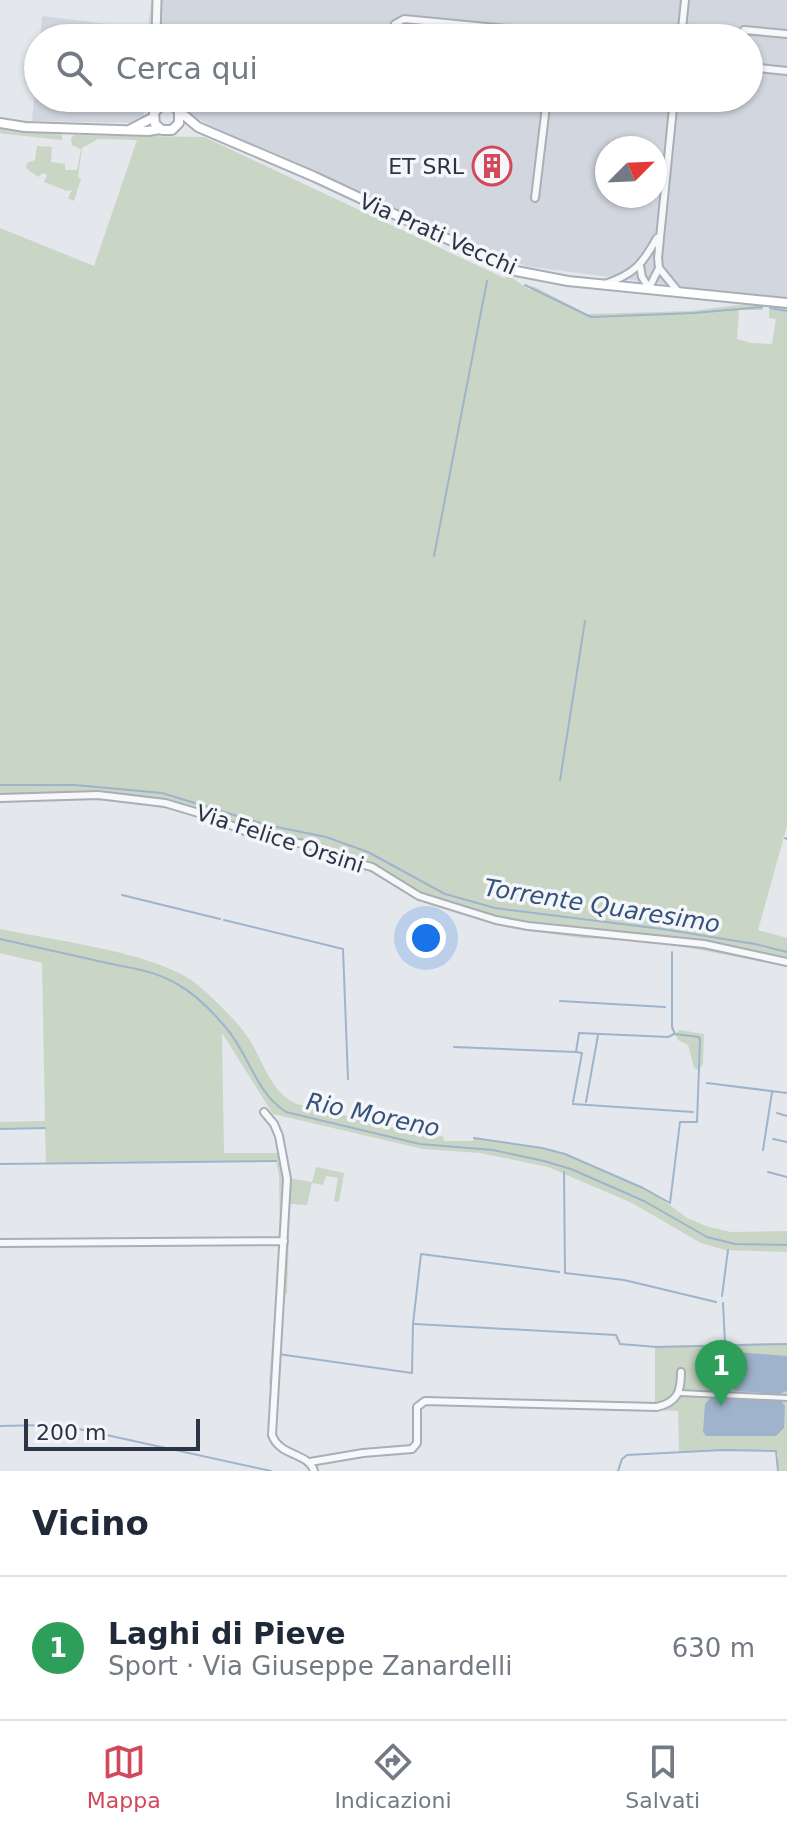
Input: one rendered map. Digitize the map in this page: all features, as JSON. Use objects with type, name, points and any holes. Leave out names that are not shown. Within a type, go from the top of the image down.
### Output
[{"type":"main road","name":"Via Prati Vecchi","points":[[130,130],[156,112]]},
{"type":"main road","name":"Via Prati Vecchi","points":[[179,112],[198,127],[315,177],[502,266],[543,278],[787,303]]},
{"type":"main road","points":[[176,127],[179,112]]},
{"type":"main road","points":[[154,115],[155,124],[160,129]]},
{"type":"main road","name":"Via Prati Vecchi","points":[[0,123],[25,127],[148,131],[198,127]]},
{"type":"street","points":[[156,24],[157,0]]},
{"type":"street","points":[[682,24],[685,0]]},
{"type":"street","points":[[395,24],[404,19],[451,24]]},
{"type":"street","points":[[763,31],[787,32]]},
{"type":"street","points":[[763,68],[787,71]]},
{"type":"street","points":[[535,198],[545,112]]},
{"type":"street","points":[[649,288],[659,268],[658,235],[672,112]]},
{"type":"street","points":[[604,284],[622,278],[640,266],[658,235]]},
{"type":"street","points":[[640,266],[649,288]]},
{"type":"street","points":[[659,268],[677,290]]},
{"type":"street","name":"Via Felice Orsini","points":[[0,798],[98,795],[165,803],[212,817],[249,833],[318,847],[341,859],[385,874],[419,896],[487,918],[539,928],[704,944],[787,962]]},
{"type":"street","points":[[264,1112],[274,1124],[285,1157],[287,1179],[272,1435],[284,1451],[310,1462],[412,1449],[417,1443],[417,1407],[425,1401],[657,1407],[671,1402],[680,1393],[681,1372]]},
{"type":"street","points":[[0,1243],[284,1241]]},
{"type":"street","points":[[680,1393],[787,1398]]},
{"type":"street","points":[[310,1462],[314,1471]]},
{"type":"shaded area","points":[[151,0],[787,0],[787,300],[525,266],[186,112],[763,112],[763,24],[149,24]]},
{"type":"shaded area","points":[[42,16],[107,24],[41,24]]},
{"type":"shaded area","points":[[33,112],[144,112],[143,117],[134,123],[32,121]]},
{"type":"green space","points":[[0,128],[62,135],[62,140],[5,134],[0,133]]},
{"type":"green space","points":[[74,135],[204,137],[504,278],[509,276],[530,290],[533,286],[587,314],[763,305],[763,310],[739,310],[737,339],[772,344],[776,319],[769,318],[769,306],[787,308],[787,826],[758,930],[787,938],[787,966],[635,940],[581,938],[509,928],[415,898],[383,876],[341,863],[309,848],[260,840],[205,819],[154,805],[84,799],[0,803],[0,228],[94,266],[137,140],[98,139],[82,148],[78,177],[81,179],[74,201],[68,198],[72,190],[44,182],[47,175],[43,173],[38,177],[26,168],[27,163],[35,160],[37,146],[52,147],[51,162],[65,164],[65,170],[77,170],[81,149],[72,145]]},
{"type":"green space","points":[[0,929],[106,949],[161,965],[183,975],[206,992],[237,1023],[274,1084],[297,1104],[432,1137],[443,1136],[444,1141],[473,1141],[474,1138],[561,1153],[651,1191],[687,1218],[709,1227],[731,1232],[787,1231],[787,1252],[725,1250],[701,1243],[632,1203],[548,1167],[480,1153],[423,1149],[273,1114],[222,1033],[224,1153],[286,1153],[289,1178],[312,1182],[316,1167],[344,1173],[339,1202],[334,1201],[338,1178],[326,1176],[323,1185],[312,1183],[307,1205],[290,1204],[287,1294],[280,1294],[275,1387],[269,1384],[280,1240],[276,1161],[46,1163],[45,1128],[0,1129],[0,1122],[45,1121],[42,963],[0,953]]},
{"type":"green space","points":[[680,1030],[704,1034],[703,1064],[699,1070],[694,1068],[688,1045],[678,1040],[675,1034]]},
{"type":"green space","points":[[787,1344],[787,1471],[778,1471],[778,1453],[772,1450],[679,1452],[678,1411],[655,1410],[655,1346]]},
{"type":"water","points":[[736,1352],[787,1356],[787,1391],[779,1394],[735,1391],[732,1386],[733,1355]]},
{"type":"water","points":[[712,1396],[780,1400],[785,1406],[784,1428],[776,1436],[706,1436],[703,1432],[705,1404]]},
{"type":"waterway","points":[[434,556],[487,281]]},
{"type":"waterway","points":[[525,285],[591,317],[762,307]]},
{"type":"waterway","points":[[770,308],[787,311]]},
{"type":"waterway","points":[[560,780],[585,621]]},
{"type":"waterway","name":"Torrente Quaresimo","points":[[0,785],[75,785],[162,793],[267,825],[326,837],[368,852],[445,894],[495,908],[662,929],[787,952]]},
{"type":"waterway","points":[[122,895],[220,919]]},
{"type":"waterway","points":[[224,920],[343,949],[348,1079]]},
{"type":"waterway","name":"Rio Moreno","points":[[0,939],[143,970],[184,988],[227,1029],[267,1095],[286,1112],[420,1144],[493,1150],[544,1161],[571,1169],[644,1201],[707,1237],[735,1244],[787,1245]]},
{"type":"waterway","points":[[474,1138],[565,1154],[670,1203],[680,1122],[697,1122],[700,1040],[699,1037],[675,1034],[672,1027],[672,952]]},
{"type":"waterway","points":[[560,1001],[665,1007]]},
{"type":"waterway","points":[[573,1102],[582,1053],[576,1052],[579,1033],[668,1037],[674,1034]]},
{"type":"waterway","points":[[586,1102],[598,1035]]},
{"type":"waterway","points":[[454,1047],[575,1052]]},
{"type":"waterway","points":[[707,1083],[787,1093]]},
{"type":"waterway","points":[[763,1150],[772,1092]]},
{"type":"waterway","points":[[573,1104],[693,1112]]},
{"type":"waterway","points":[[777,1113],[787,1116]]},
{"type":"waterway","points":[[0,1129],[45,1128]]},
{"type":"waterway","points":[[773,1139],[787,1142]]},
{"type":"waterway","points":[[0,1164],[276,1161]]},
{"type":"waterway","points":[[564,1172],[565,1273],[624,1280],[716,1302]]},
{"type":"waterway","points":[[768,1172],[787,1177]]},
{"type":"waterway","points":[[722,1296],[728,1250]]},
{"type":"waterway","points":[[278,1354],[412,1373],[413,1324],[421,1254],[559,1272]]},
{"type":"waterway","points":[[723,1303],[725,1343]]},
{"type":"waterway","points":[[415,1324],[616,1335],[620,1344],[657,1347],[787,1344]]},
{"type":"waterway","points":[[0,1426],[47,1425],[79,1429],[271,1471]]},
{"type":"waterway","points":[[618,1471],[627,1455],[722,1450],[776,1451],[778,1471]]},
{"type":"place","name":"ET SRL","points":[[492,166]]},
{"type":"place","name":"Laghi di Pieve","points":[[721,1406]]}]
